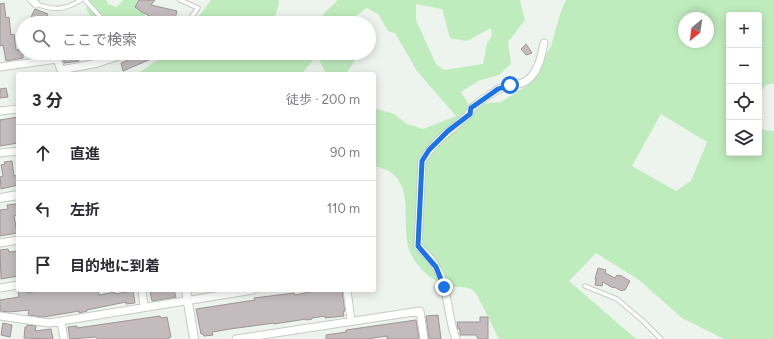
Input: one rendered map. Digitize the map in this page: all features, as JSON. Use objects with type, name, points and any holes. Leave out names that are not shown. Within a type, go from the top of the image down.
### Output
[{"type":"street","points":[[456,339],[452,328],[444,287],[436,267],[418,246],[422,161],[429,150],[444,135],[470,114],[471,108],[504,87],[519,85],[530,78],[539,64],[544,43]]},
{"type":"street","points":[[0,67],[50,60]]},
{"type":"street","points":[[57,60],[61,72],[107,60]]},
{"type":"street","points":[[0,111],[16,108]]},
{"type":"street","points":[[0,153],[16,151]]},
{"type":"street","points":[[0,198],[16,195]]},
{"type":"street","points":[[0,243],[16,240]]},
{"type":"street","points":[[0,288],[16,285]]},
{"type":"street","points":[[142,292],[144,307]]},
{"type":"street","points":[[186,292],[194,339]]},
{"type":"street","points":[[0,316],[49,323],[240,292]]},
{"type":"street","points":[[347,292],[352,321]]},
{"type":"street","points":[[236,339],[420,311],[424,339]]},
{"type":"street","points":[[61,321],[64,339]]},
{"type":"street","points":[[293,330],[294,339]]},
{"type":"lane","points":[[34,2],[50,9],[59,9],[68,7],[81,0]]},
{"type":"lane","points":[[85,0],[100,16]]},
{"type":"lane","points":[[180,0],[198,8],[192,16]]},
{"type":"lane","points":[[585,286],[616,299],[644,322],[661,339]]},
{"type":"green space","points":[[90,0],[106,0],[108,4],[117,7],[123,0],[140,0],[140,6],[145,16],[90,16],[86,8]]},
{"type":"green space","points":[[211,0],[278,0],[279,3],[275,16],[199,16]]},
{"type":"green space","points":[[338,0],[520,0],[525,20],[508,42],[511,64],[499,75],[478,81],[461,92],[469,105],[501,102],[528,85],[551,46],[560,14],[566,0],[774,0],[774,83],[766,85],[762,90],[762,12],[726,12],[726,156],[762,156],[762,128],[774,131],[774,339],[724,339],[682,318],[639,280],[596,253],[569,281],[636,339],[499,339],[475,292],[469,288],[449,286],[438,282],[428,275],[415,261],[408,244],[403,191],[398,180],[389,171],[376,167],[376,109],[394,114],[407,124],[423,129],[456,116],[417,71],[395,33],[388,31],[378,14],[367,8],[356,16],[322,16]],"holes":[[[416,4],[442,9],[450,38],[467,41],[491,28],[492,36],[487,43],[483,64],[444,70],[436,64],[416,20]],[[661,114],[707,142],[691,181],[676,191],[632,166]]]},
{"type":"green space","points":[[158,60],[313,60],[304,72],[140,72]]},
{"type":"green space","points":[[319,60],[355,60],[347,72],[325,72]]},
{"type":"building","points":[[139,0],[155,0],[151,5],[177,11],[176,16],[150,16],[135,7]]},
{"type":"building","points":[[4,3],[6,18],[9,17],[11,35],[14,34],[16,59],[6,61],[3,45],[0,46],[0,4]]},
{"type":"building","points":[[35,9],[48,14],[47,16],[32,16]]},
{"type":"building","points":[[526,44],[532,53],[526,55],[521,49]]},
{"type":"building","points":[[64,60],[79,60],[79,61],[64,63]]},
{"type":"building","points":[[128,60],[149,60],[123,71],[121,63]]},
{"type":"building","points":[[6,88],[8,97],[0,98],[0,89]]},
{"type":"building","points":[[16,117],[16,143],[0,146],[0,120]]},
{"type":"building","points":[[12,161],[14,176],[16,176],[16,185],[1,189],[0,177],[3,176],[1,165],[5,164],[4,162]]},
{"type":"building","points":[[16,204],[16,216],[14,216],[16,233],[0,236],[0,210],[8,209],[7,205]]},
{"type":"building","points":[[8,249],[9,252],[16,251],[16,276],[1,279],[0,250]]},
{"type":"building","points":[[598,268],[606,270],[605,273],[615,278],[617,275],[620,275],[630,281],[625,290],[622,291],[614,287],[613,288],[603,282],[602,286],[595,285]]},
{"type":"building","points":[[18,292],[98,292],[99,295],[115,292],[115,294],[133,292],[135,303],[126,304],[126,302],[79,313],[79,311],[44,317],[28,315],[29,310],[9,312],[0,311],[0,300],[19,297]]},
{"type":"building","points":[[150,292],[175,292],[176,297],[152,301]]},
{"type":"building","points":[[309,292],[342,292],[345,311],[343,311],[344,316],[325,318],[325,316],[306,320],[230,329],[212,332],[213,335],[204,336],[201,334],[196,309],[255,300],[254,298],[294,293],[295,295]]},
{"type":"building","points":[[438,315],[441,339],[429,339],[426,316]]},
{"type":"building","points":[[160,316],[161,318],[167,317],[171,337],[168,339],[97,339],[96,337],[70,339],[68,327],[77,326],[77,328]]},
{"type":"building","points":[[480,317],[488,317],[488,339],[478,339],[476,335],[460,335],[460,329],[458,329],[457,322],[480,322]]},
{"type":"building","points":[[416,320],[419,339],[387,339],[387,336],[367,339],[326,339],[326,335],[346,332],[346,330]]},
{"type":"building","points":[[3,323],[12,325],[10,337],[1,335]]},
{"type":"building","points":[[27,325],[36,326],[35,331],[51,329],[53,339],[24,338],[25,327],[27,327]]},
{"type":"route","points":[[444,287],[436,267],[418,246],[422,161],[429,150],[448,131],[470,114],[471,108],[498,89],[510,85]]}]
